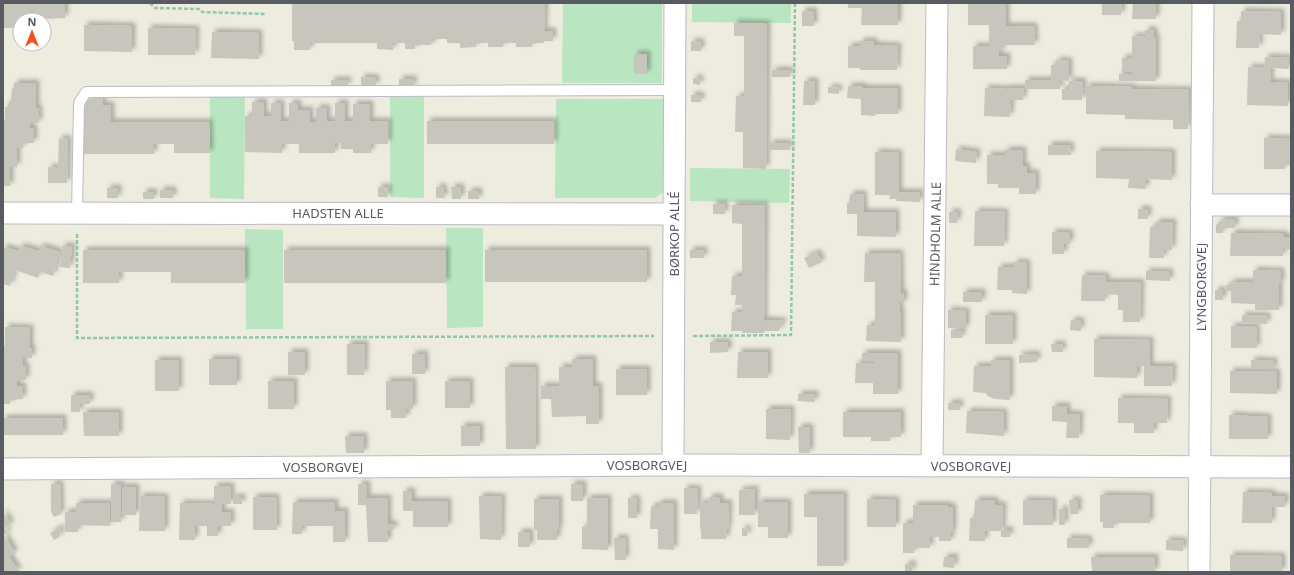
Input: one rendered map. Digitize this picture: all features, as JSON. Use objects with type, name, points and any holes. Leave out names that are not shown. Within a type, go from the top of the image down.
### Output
[{"type":"street","name":"BØRKOP ALLÉ","points":[[673,465],[675,3]]},
{"type":"street","name":"HINDHOLM ALLE","points":[[932,466],[937,3]]},
{"type":"street","name":"LYNGBORGVEJ","points":[[1199,572],[1203,3]]},
{"type":"street","points":[[1201,205],[1291,205]]},
{"type":"street","name":"HADSTEN ALLE","points":[[3,213],[673,214]]},
{"type":"street","name":"VOSBORGVEJ","points":[[3,469],[673,465],[1291,467]]},
{"type":"lane","points":[[77,213],[79,103],[86,92],[675,90]]},
{"type":"path","points":[[150,3],[155,8],[199,9],[202,12],[266,14]]},
{"type":"path","points":[[77,213],[77,338],[791,335],[795,3]]},
{"type":"green space","points":[[563,3],[662,3],[662,83],[562,83]]},
{"type":"green space","points":[[692,3],[791,3],[791,23],[692,22]]},
{"type":"green space","points":[[210,97],[245,97],[244,199],[210,198]]},
{"type":"green space","points":[[390,97],[424,97],[424,198],[390,197]]},
{"type":"green space","points":[[556,99],[664,99],[663,192],[655,198],[555,198]]},
{"type":"green space","points":[[690,168],[790,169],[789,203],[690,201]]},
{"type":"green space","points":[[446,228],[483,228],[483,327],[447,328]]},
{"type":"green space","points":[[245,229],[283,230],[283,329],[246,329]]},
{"type":"building","points":[[3,3],[65,3],[65,18],[52,19],[52,12],[12,12],[12,28],[3,28]]},
{"type":"building","points":[[544,3],[544,31],[553,31],[553,41],[532,43],[532,47],[516,47],[516,43],[503,43],[503,47],[488,47],[488,43],[476,43],[476,47],[460,48],[460,43],[447,43],[447,39],[433,39],[433,43],[430,45],[415,45],[415,49],[405,49],[405,43],[393,43],[393,50],[377,49],[377,43],[310,43],[310,50],[294,50],[294,41],[292,41],[292,4]]},
{"type":"building","points":[[848,3],[898,3],[898,25],[861,25],[862,8],[848,8]]},
{"type":"building","points":[[968,3],[1006,3],[1006,26],[1034,26],[1035,45],[1002,45],[1001,51],[999,51],[999,56],[1007,56],[1007,69],[973,69],[973,46],[989,46],[989,25],[968,25]]},
{"type":"building","points":[[1102,3],[1122,3],[1121,15],[1102,15]]},
{"type":"building","points":[[1133,3],[1156,3],[1156,19],[1132,19]]},
{"type":"building","points":[[802,11],[814,11],[814,26],[802,26]]},
{"type":"building","points":[[1241,11],[1281,12],[1281,35],[1260,34],[1259,48],[1236,48],[1237,21],[1241,21]]},
{"type":"building","points":[[734,23],[767,24],[766,169],[743,168],[743,132],[735,132],[736,96],[744,96],[744,36],[734,36]]},
{"type":"building","points":[[84,25],[132,26],[132,52],[84,51]]},
{"type":"building","points":[[148,28],[196,29],[195,55],[148,55]]},
{"type":"building","points":[[1145,30],[1154,30],[1154,37],[1156,37],[1156,81],[1119,81],[1119,74],[1132,74],[1132,72],[1122,72],[1122,58],[1132,58],[1132,36],[1145,37]]},
{"type":"building","points":[[212,32],[259,33],[259,59],[211,58]]},
{"type":"building","points":[[691,41],[701,42],[701,51],[691,51]]},
{"type":"building","points":[[860,41],[874,41],[874,45],[898,46],[897,70],[860,70],[860,68],[848,68],[848,46],[860,46]]},
{"type":"building","points":[[634,54],[647,54],[647,74],[634,74]]},
{"type":"building","points":[[1265,57],[1289,58],[1289,69],[1271,68],[1270,82],[1288,83],[1288,106],[1247,105],[1248,67],[1264,68]]},
{"type":"building","points":[[1056,60],[1069,61],[1069,81],[1060,80],[1060,89],[1025,89],[1025,80],[1051,80],[1051,65],[1056,65]]},
{"type":"building","points":[[772,70],[790,70],[790,77],[772,77]]},
{"type":"building","points":[[361,77],[376,78],[376,86],[361,86]]},
{"type":"building","points":[[693,78],[700,78],[700,85],[693,84]]},
{"type":"building","points":[[399,79],[414,79],[413,87],[399,87]]},
{"type":"building","points":[[331,80],[348,80],[348,86],[331,86]]},
{"type":"building","points":[[804,81],[815,81],[815,105],[803,105]]},
{"type":"building","points":[[1069,81],[1083,81],[1082,100],[1062,100],[1062,89],[1069,89]]},
{"type":"building","points":[[14,83],[36,83],[36,108],[39,109],[39,123],[30,123],[30,128],[34,128],[34,143],[24,143],[23,148],[17,148],[17,167],[10,167],[10,186],[3,186],[3,119],[5,120],[5,107],[8,107],[9,101],[11,101]]},
{"type":"building","points":[[848,86],[863,86],[863,88],[898,88],[898,114],[875,114],[875,116],[861,115],[861,99],[847,98]]},
{"type":"building","points":[[1086,86],[1132,87],[1132,89],[1189,90],[1188,129],[1173,129],[1173,120],[1125,119],[1125,115],[1086,114]]},
{"type":"building","points":[[828,87],[839,88],[839,94],[828,93]]},
{"type":"building","points":[[985,88],[1024,88],[1023,100],[1011,100],[1010,117],[984,116]]},
{"type":"building","points":[[691,95],[701,95],[701,102],[691,102]]},
{"type":"building","points":[[103,98],[102,105],[111,105],[111,122],[209,122],[210,153],[174,153],[174,144],[154,144],[154,154],[82,154],[84,109],[88,99]]},
{"type":"building","points":[[252,102],[264,102],[264,116],[271,116],[271,103],[281,103],[281,121],[289,121],[289,103],[298,103],[298,110],[310,110],[310,122],[316,122],[316,108],[327,108],[327,121],[335,121],[335,103],[345,103],[345,121],[353,121],[353,104],[370,104],[370,121],[388,121],[388,144],[371,144],[371,153],[353,153],[353,149],[341,149],[341,143],[335,143],[335,153],[299,153],[299,144],[282,144],[282,153],[245,152],[245,116],[252,116]]},
{"type":"building","points":[[427,121],[554,121],[554,144],[427,144]]},
{"type":"building","points":[[59,138],[68,139],[67,183],[48,183],[48,167],[58,168]]},
{"type":"building","points":[[1264,138],[1291,139],[1291,165],[1285,165],[1285,169],[1264,169]]},
{"type":"building","points":[[770,143],[787,143],[790,150],[770,150]]},
{"type":"building","points":[[1048,145],[1070,145],[1071,155],[1048,155]]},
{"type":"building","points":[[956,149],[977,152],[976,163],[955,161]]},
{"type":"building","points":[[1005,150],[1023,150],[1023,166],[1027,166],[1027,173],[1036,173],[1036,194],[1019,194],[1019,188],[998,188],[998,184],[987,184],[987,155],[1005,155]]},
{"type":"building","points":[[1096,151],[1172,152],[1172,180],[1146,179],[1146,189],[1128,188],[1129,179],[1096,178]]},
{"type":"building","points":[[875,152],[899,153],[899,192],[920,192],[920,202],[896,201],[897,199],[889,199],[890,195],[875,195]]},
{"type":"building","points":[[378,187],[388,187],[388,197],[378,197]]},
{"type":"building","points":[[436,187],[443,187],[445,198],[436,198]]},
{"type":"building","points":[[451,187],[461,187],[461,199],[452,199]]},
{"type":"building","points":[[107,188],[118,188],[118,198],[107,198]]},
{"type":"building","points":[[160,190],[173,190],[173,198],[160,198]]},
{"type":"building","points":[[468,191],[479,191],[479,199],[468,199]]},
{"type":"building","points":[[143,192],[154,192],[154,199],[143,199]]},
{"type":"building","points":[[850,194],[863,194],[864,212],[896,212],[896,237],[857,236],[857,214],[847,214],[847,203],[849,203]]},
{"type":"building","points":[[713,204],[725,204],[725,214],[713,214]]},
{"type":"building","points":[[732,205],[765,205],[764,320],[783,321],[779,331],[742,333],[742,331],[731,331],[732,312],[742,312],[742,305],[735,305],[736,295],[731,295],[732,276],[742,276],[742,224],[732,223]]},
{"type":"building","points":[[1138,209],[1148,209],[1148,219],[1138,219]]},
{"type":"building","points":[[975,211],[1005,212],[1004,246],[974,246]]},
{"type":"building","points":[[949,212],[958,212],[957,223],[949,223]]},
{"type":"building","points":[[1223,219],[1235,219],[1235,228],[1223,228],[1223,233],[1216,233],[1216,225]]},
{"type":"building","points":[[1156,222],[1173,222],[1172,250],[1164,250],[1164,258],[1149,258],[1150,227],[1155,227]]},
{"type":"building","points":[[1052,232],[1070,233],[1070,244],[1064,244],[1064,254],[1052,254]]},
{"type":"building","points":[[1231,233],[1284,234],[1284,237],[1291,237],[1291,249],[1283,249],[1283,256],[1230,256]]},
{"type":"building","points":[[20,246],[39,251],[40,246],[60,252],[53,276],[40,272],[38,278],[15,270],[10,286],[3,284],[3,247],[19,251]]},
{"type":"building","points":[[62,246],[72,246],[70,268],[60,267]]},
{"type":"building","points":[[83,250],[245,250],[245,283],[171,283],[171,272],[119,272],[119,283],[83,283]]},
{"type":"building","points":[[284,250],[446,250],[446,283],[284,283]]},
{"type":"building","points":[[485,250],[647,250],[647,282],[485,282]]},
{"type":"building","points":[[690,250],[704,250],[704,258],[690,258]]},
{"type":"building","points":[[817,252],[822,262],[809,268],[804,258]]},
{"type":"building","points":[[865,253],[900,253],[901,293],[904,293],[904,303],[875,303],[875,282],[864,282]]},
{"type":"building","points":[[1014,262],[1027,263],[1027,294],[1012,293],[1012,290],[997,290],[998,267],[1014,267]]},
{"type":"building","points":[[1253,270],[1281,271],[1281,283],[1279,283],[1279,310],[1255,310],[1255,304],[1231,303],[1231,291],[1226,291],[1226,285],[1231,285],[1231,282],[1253,282]]},
{"type":"building","points":[[1146,271],[1170,272],[1170,281],[1146,280]]},
{"type":"building","points":[[1082,275],[1106,276],[1106,282],[1141,282],[1140,322],[1123,322],[1123,310],[1118,310],[1118,295],[1105,294],[1105,301],[1081,301]]},
{"type":"building","points":[[1215,290],[1223,290],[1223,300],[1215,300]]},
{"type":"building","points":[[963,292],[982,292],[982,302],[963,302]]},
{"type":"building","points":[[875,303],[900,304],[901,342],[866,341],[867,325],[875,325]]},
{"type":"building","points":[[948,310],[966,311],[966,329],[948,328]]},
{"type":"building","points":[[985,315],[1013,315],[1013,344],[985,344]]},
{"type":"building","points":[[1242,315],[1267,316],[1267,324],[1242,323]]},
{"type":"building","points":[[1071,320],[1081,321],[1081,331],[1070,330]]},
{"type":"building","points":[[1231,326],[1256,326],[1257,348],[1231,348]]},
{"type":"building","points":[[5,327],[30,328],[30,348],[32,348],[32,358],[23,358],[23,366],[26,366],[26,380],[17,381],[17,386],[23,386],[23,399],[10,400],[10,404],[3,404],[3,346],[5,346]]},
{"type":"building","points":[[951,330],[962,330],[962,338],[951,338]]},
{"type":"building","points":[[1094,339],[1150,340],[1150,366],[1173,366],[1172,386],[1144,386],[1144,366],[1137,366],[1137,378],[1094,377]]},
{"type":"building","points":[[710,342],[728,342],[728,352],[710,353]]},
{"type":"building","points":[[347,344],[365,344],[364,375],[347,375]]},
{"type":"building","points":[[1051,344],[1062,344],[1063,352],[1052,352]]},
{"type":"building","points":[[288,352],[305,352],[305,375],[288,375]]},
{"type":"building","points":[[738,352],[768,352],[768,378],[737,378]]},
{"type":"building","points":[[862,353],[898,353],[898,394],[873,394],[873,383],[855,383],[856,363],[874,364],[874,360],[862,360]]},
{"type":"building","points":[[412,354],[425,354],[425,374],[412,374]]},
{"type":"building","points":[[1037,354],[1037,362],[1019,363],[1019,355]]},
{"type":"building","points":[[209,359],[237,359],[237,385],[209,385]]},
{"type":"building","points":[[572,359],[593,359],[593,386],[599,386],[599,424],[586,424],[586,416],[552,417],[551,399],[541,399],[541,386],[559,386],[559,367],[572,367]]},
{"type":"building","points":[[155,360],[179,360],[179,391],[155,391]]},
{"type":"building","points":[[991,360],[1010,360],[1010,400],[995,399],[989,397],[986,393],[973,392],[974,366],[991,366]]},
{"type":"building","points":[[1251,360],[1274,361],[1274,369],[1251,369]]},
{"type":"building","points":[[505,367],[535,367],[536,449],[506,449]]},
{"type":"building","points":[[616,369],[647,369],[647,395],[616,395]]},
{"type":"building","points":[[1230,371],[1277,372],[1277,394],[1230,393]]},
{"type":"building","points":[[268,381],[294,381],[294,409],[268,409]]},
{"type":"building","points":[[386,381],[413,381],[413,409],[406,409],[406,418],[391,418],[391,410],[386,410]]},
{"type":"building","points":[[445,381],[470,381],[470,408],[445,408]]},
{"type":"building","points":[[798,394],[815,394],[815,402],[798,401]]},
{"type":"building","points":[[71,395],[90,395],[90,404],[80,404],[80,412],[71,412]]},
{"type":"building","points":[[1118,398],[1168,399],[1167,423],[1154,423],[1154,433],[1134,433],[1134,423],[1118,423]]},
{"type":"building","points":[[948,403],[960,403],[960,410],[948,410]]},
{"type":"building","points":[[1052,406],[1067,406],[1067,414],[1080,414],[1079,438],[1066,438],[1067,422],[1052,421]]},
{"type":"building","points":[[766,409],[791,409],[790,440],[766,439]]},
{"type":"building","points":[[967,411],[1004,412],[1004,436],[966,433]]},
{"type":"building","points":[[83,412],[119,412],[119,436],[84,436]]},
{"type":"building","points":[[843,412],[901,412],[901,437],[890,437],[890,441],[871,441],[871,437],[843,437]]},
{"type":"building","points":[[1229,415],[1268,417],[1268,439],[1229,439]]},
{"type":"building","points":[[3,418],[63,418],[63,435],[3,435]]},
{"type":"building","points":[[461,426],[480,426],[480,446],[461,446]]},
{"type":"building","points":[[798,427],[810,427],[810,453],[799,453]]},
{"type":"building","points":[[345,436],[364,436],[364,453],[346,453]]},
{"type":"building","points":[[51,484],[60,484],[61,514],[54,517],[51,512]]},
{"type":"building","points":[[111,484],[121,484],[121,522],[111,522]]},
{"type":"building","points":[[358,484],[367,484],[367,498],[388,498],[388,524],[394,524],[394,530],[388,530],[388,542],[368,542],[366,505],[358,505]]},
{"type":"building","points":[[571,484],[583,484],[583,501],[571,501]]},
{"type":"building","points":[[214,486],[231,486],[231,504],[222,504],[222,512],[231,512],[231,526],[218,526],[218,536],[207,536],[207,526],[195,526],[195,540],[179,540],[180,503],[214,504]]},
{"type":"building","points":[[122,487],[136,487],[136,515],[122,515]]},
{"type":"building","points":[[684,488],[698,489],[697,514],[684,514]]},
{"type":"building","points":[[755,489],[755,515],[739,515],[739,490]]},
{"type":"building","points":[[403,491],[412,491],[412,501],[448,501],[448,527],[413,527],[413,511],[403,511]]},
{"type":"building","points":[[1243,492],[1272,493],[1272,496],[1285,496],[1285,507],[1272,507],[1272,523],[1242,523]]},
{"type":"building","points":[[804,494],[844,494],[844,566],[817,566],[817,517],[804,517]]},
{"type":"building","points":[[1100,495],[1150,496],[1150,523],[1114,523],[1114,528],[1103,528],[1103,522],[1100,522]]},
{"type":"building","points":[[140,496],[165,497],[165,531],[139,531]]},
{"type":"building","points":[[479,496],[502,497],[501,540],[480,539]]},
{"type":"building","points":[[233,497],[242,497],[242,504],[233,504]]},
{"type":"building","points":[[253,497],[276,497],[277,530],[253,530]]},
{"type":"building","points":[[709,497],[720,497],[720,503],[729,503],[726,539],[701,539],[700,503],[708,503]]},
{"type":"building","points":[[587,498],[608,498],[608,550],[582,549],[582,527],[587,526]]},
{"type":"building","points":[[628,498],[637,499],[637,518],[628,518]]},
{"type":"building","points":[[534,499],[559,499],[559,530],[557,530],[557,540],[537,540],[537,530],[534,530]]},
{"type":"building","points":[[867,499],[896,500],[896,527],[867,527]]},
{"type":"building","points":[[975,500],[995,500],[995,505],[1003,505],[1002,530],[1010,530],[1010,537],[1001,537],[1001,531],[985,531],[985,541],[969,541],[970,518],[974,518]]},
{"type":"building","points":[[1023,500],[1053,501],[1053,525],[1023,525]]},
{"type":"building","points":[[1069,500],[1078,500],[1078,514],[1070,514]]},
{"type":"building","points":[[293,502],[335,502],[335,511],[345,511],[345,542],[333,542],[333,526],[302,526],[302,534],[292,534]]},
{"type":"building","points":[[758,502],[788,502],[788,538],[768,538],[768,527],[758,527]]},
{"type":"building","points":[[76,503],[110,503],[110,526],[78,525],[78,532],[65,532],[65,512],[76,512]]},
{"type":"building","points":[[658,503],[674,503],[674,550],[658,549],[658,529],[650,529],[651,506],[658,506]]},
{"type":"building","points":[[913,505],[948,505],[948,507],[953,507],[953,532],[951,532],[951,541],[939,541],[939,537],[930,537],[930,548],[914,548],[914,553],[903,553],[903,523],[913,523]]},
{"type":"building","points":[[1059,509],[1065,509],[1065,525],[1059,525]]},
{"type":"building","points":[[3,512],[11,524],[5,528],[8,533],[4,535],[15,553],[9,556],[19,572],[3,572]]},
{"type":"building","points":[[61,527],[60,536],[54,540],[50,533]]},
{"type":"building","points":[[742,528],[748,529],[747,536],[742,536]]},
{"type":"building","points":[[518,532],[530,532],[530,547],[518,547]]},
{"type":"building","points":[[614,538],[625,538],[626,560],[615,560]]},
{"type":"building","points":[[1067,538],[1089,539],[1089,548],[1067,548]]},
{"type":"building","points":[[1166,540],[1184,541],[1183,551],[1166,550]]},
{"type":"building","points":[[1230,555],[1282,556],[1282,572],[1230,572]]},
{"type":"building","points":[[944,557],[955,557],[954,568],[943,567]]},
{"type":"building","points":[[1091,557],[1155,557],[1155,572],[1092,572]]},
{"type":"building","points":[[905,564],[913,564],[912,572],[905,572]]}]
